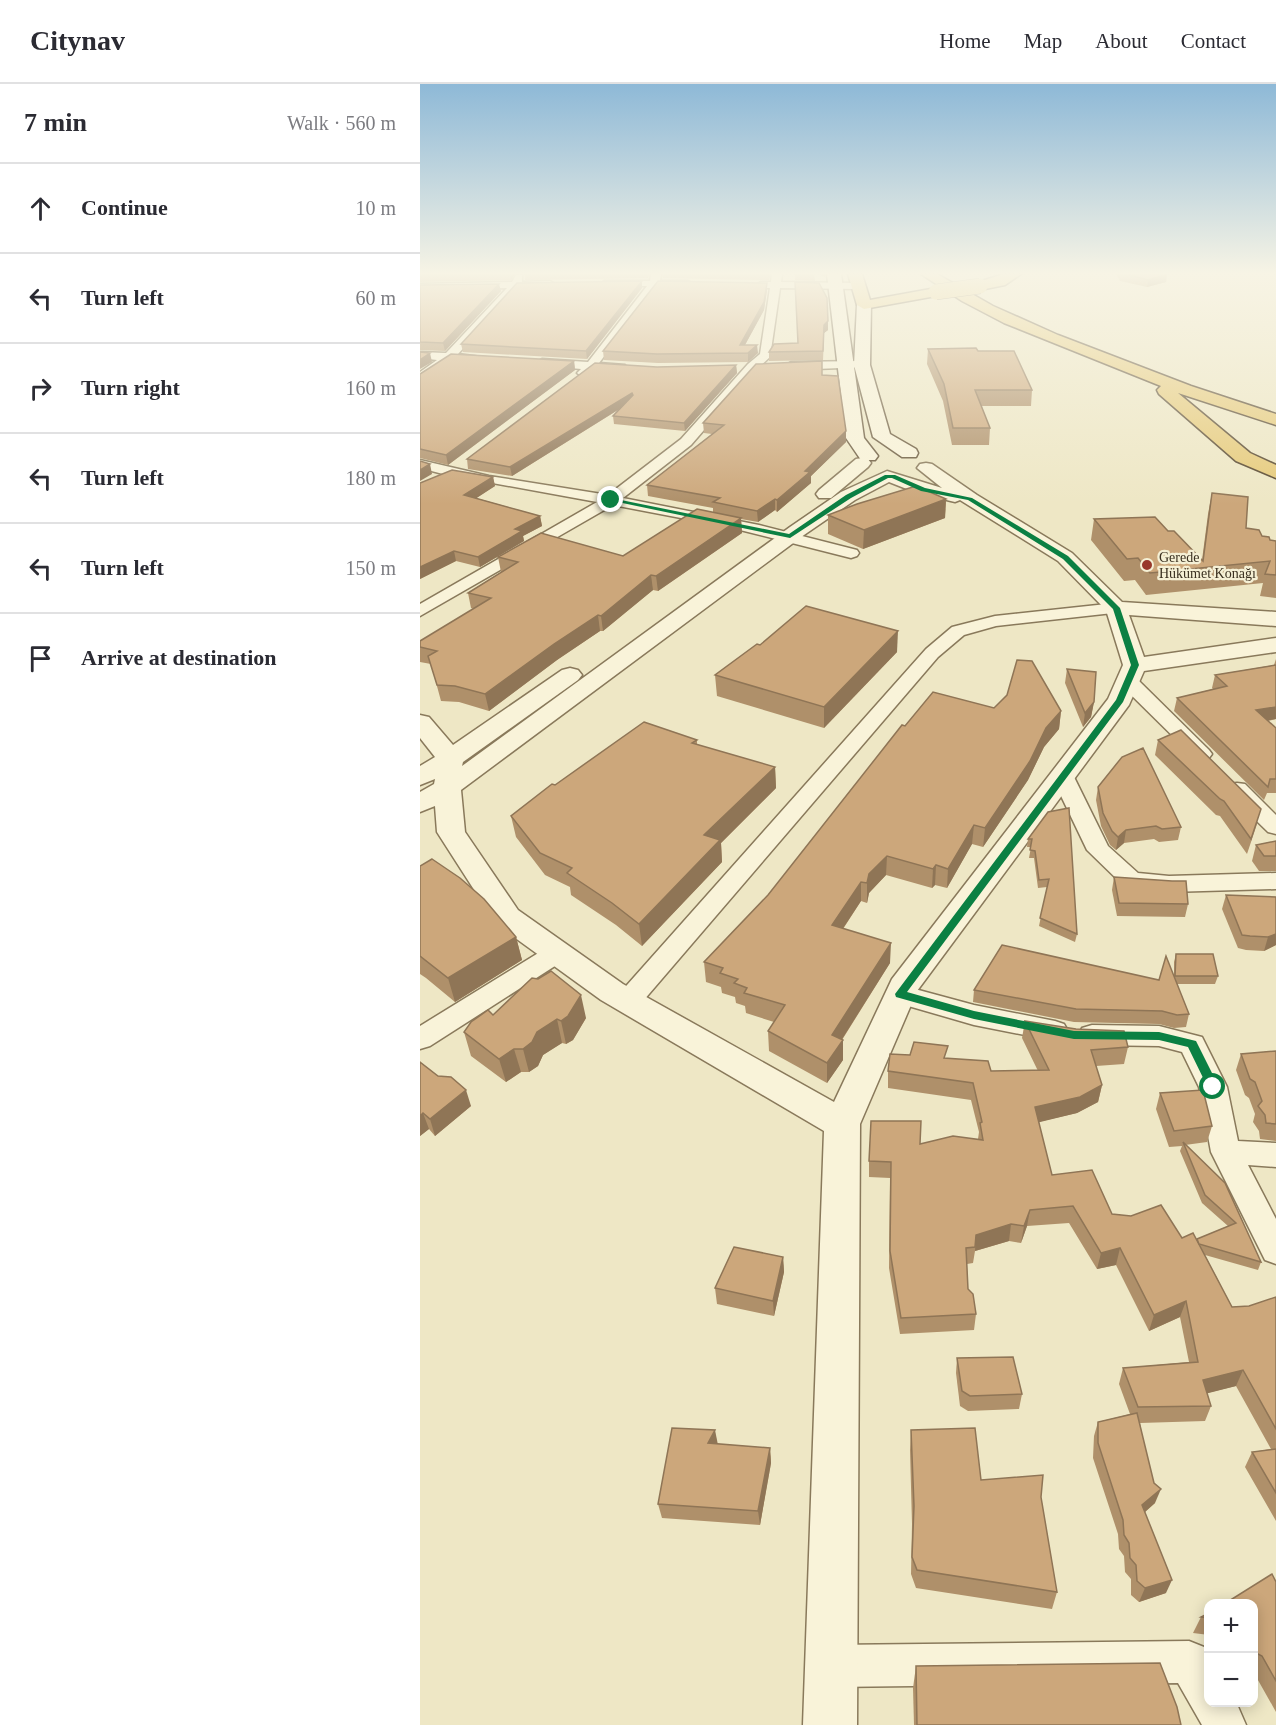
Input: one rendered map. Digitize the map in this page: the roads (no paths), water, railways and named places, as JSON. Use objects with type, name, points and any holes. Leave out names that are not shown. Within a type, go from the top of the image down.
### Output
[{"type":"highway","points":[[1082,351],[1150,377],[1276,420]]},
{"type":"highway","points":[[1107,351],[1161,372],[1276,410]]},
{"type":"highway","points":[[1150,377],[1243,457],[1276,472]]},
{"type":"main road","points":[[842,351],[855,438],[865,460]]},
{"type":"main road","points":[[862,351],[862,365],[882,437],[909,453]]},
{"type":"street","points":[[420,377],[455,351]]},
{"type":"street","points":[[572,381],[591,366],[603,351]]},
{"type":"street","points":[[420,611],[611,500],[686,442],[746,367],[766,355],[767,351]]},
{"type":"street","points":[[420,355],[485,360]]},
{"type":"street","points":[[532,363],[636,368]]},
{"type":"street","points":[[746,367],[862,365]]},
{"type":"street","points":[[439,775],[471,773],[781,534],[865,460],[883,452],[909,453],[927,461],[926,468]]},
{"type":"street","points":[[430,483],[450,473],[469,458]]},
{"type":"street","points":[[865,460],[867,471],[890,476],[923,489],[970,499]]},
{"type":"street","points":[[420,464],[450,473],[611,500],[781,534],[850,553]]},
{"type":"street","points":[[781,534],[848,496],[890,476],[914,475],[926,468]]},
{"type":"street","points":[[926,468],[970,499],[1065,557],[1116,608],[1132,673],[1223,775],[1276,827]]},
{"type":"street","points":[[628,1001],[932,654],[958,630],[995,621],[1116,608],[1276,619]]},
{"type":"street","points":[[1132,673],[1276,645]]},
{"type":"street","points":[[830,1725],[842,1124],[900,994],[1120,700],[1132,673]]},
{"type":"street","points":[[420,722],[439,775],[451,832],[507,917],[628,1001],[842,1124]]},
{"type":"street","points":[[420,804],[439,775]]},
{"type":"street","points":[[1062,775],[1098,850],[1131,880],[1169,884],[1276,881]]},
{"type":"street","points":[[420,1039],[557,953]]},
{"type":"street","points":[[900,994],[974,1015],[1074,1035],[1159,1036],[1192,1044],[1213,1087],[1226,1152],[1276,1250]]},
{"type":"street","points":[[1226,1152],[1276,1155]]},
{"type":"street","points":[[831,1666],[1189,1662],[1204,1688]]},
{"type":"street","points":[[1215,1707],[1225,1725]]},
{"type":"place","name":"Gerede Hükümet Konağı","points":[[1147,565]]}]
